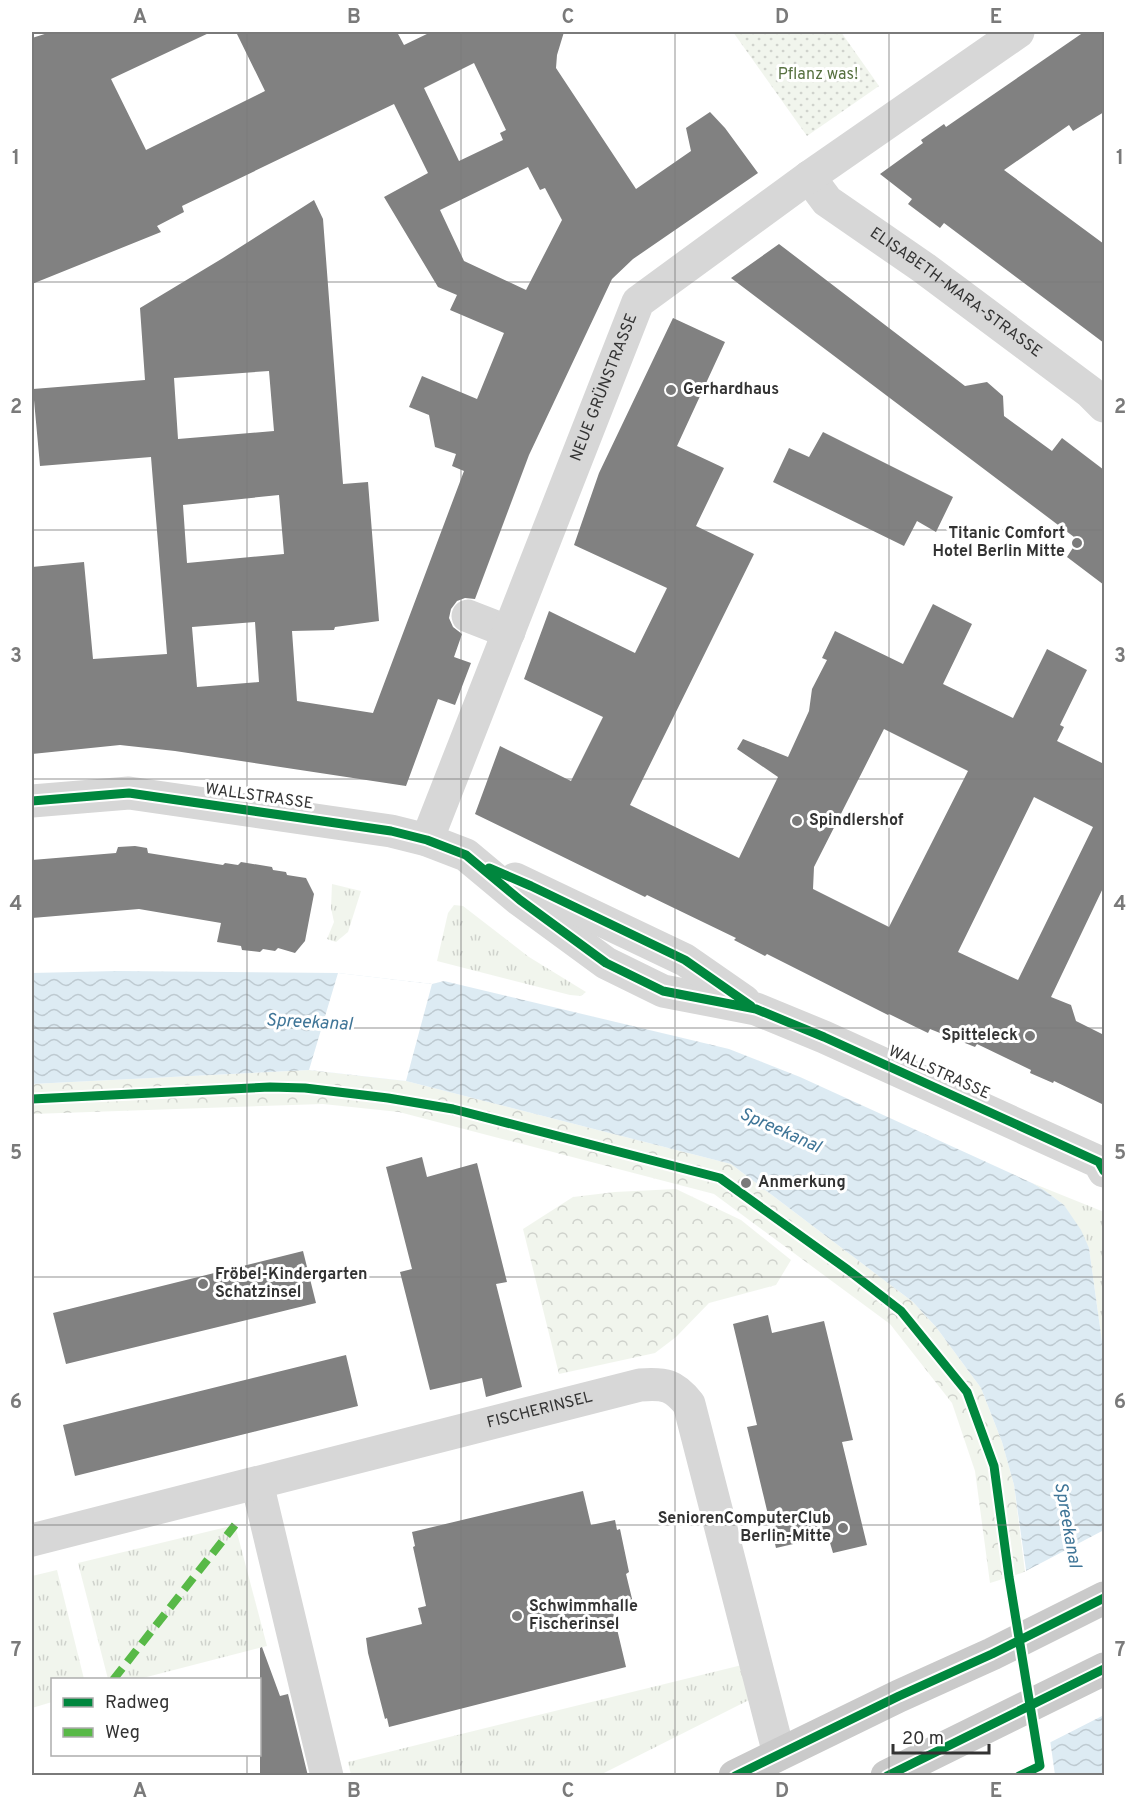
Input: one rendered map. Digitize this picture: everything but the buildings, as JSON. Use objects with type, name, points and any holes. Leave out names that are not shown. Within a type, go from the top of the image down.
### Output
[{"type":"main road","points":[[735,1776],[1104,1598]]},
{"type":"main road","points":[[887,1776],[1104,1668]]},
{"type":"street","name":"NEUE GRÜNSTRASSE","points":[[427,840],[638,302],[809,177],[1018,32]]},
{"type":"street","name":"ELISABETH-MARA-STRASSE","points":[[809,177],[827,201],[985,312],[1090,392],[1104,406]]},
{"type":"street","points":[[468,616],[509,632]]},
{"type":"street","name":"WALLSTRASSE","points":[[32,801],[129,794],[391,831],[427,840],[460,852],[685,960],[756,1009],[1099,1162],[1104,1171]]},
{"type":"street","name":"FISCHERINSEL","points":[[32,1537],[640,1385],[658,1383],[677,1390],[689,1404],[779,1754]]},
{"type":"street","points":[[257,1482],[327,1776]]},
{"type":"green space","name":"Pflanz was!","points":[[733,32],[841,32],[879,86],[807,136]]},
{"type":"green space","points":[[332,884],[361,891],[348,932],[336,942],[327,939],[334,922],[331,908]]},
{"type":"green space","points":[[454,905],[463,906],[529,957],[586,992],[581,996],[570,995],[437,961],[448,913]]},
{"type":"green space","points":[[309,1070],[406,1081],[731,1164],[913,1302],[936,1327],[981,1388],[1002,1442],[1014,1485],[1025,1572],[990,1583],[975,1471],[952,1403],[890,1324],[714,1194],[399,1112],[323,1104],[32,1114],[32,1084]]},
{"type":"green space","points":[[1032,1183],[1104,1212],[1104,1356],[1089,1248],[1064,1205]]},
{"type":"green space","points":[[676,1189],[741,1220],[791,1260],[776,1285],[709,1303],[676,1337],[655,1353],[559,1374],[523,1229],[573,1197]]},
{"type":"green space","points":[[235,1525],[267,1646],[143,1678],[108,1678],[78,1563]]},
{"type":"green space","points":[[57,1570],[84,1678],[51,1678],[51,1702],[32,1708],[32,1576]]},
{"type":"green space","points":[[742,1665],[749,1700],[600,1775],[351,1775],[348,1762]]},
{"type":"water","name":"Spreekanal","points":[[117,971],[338,973],[432,984],[444,981],[729,1049],[800,1077],[1032,1183],[1064,1205],[1081,1230],[1089,1248],[1104,1356],[1104,1775],[1055,1775],[1014,1485],[1002,1442],[981,1388],[936,1327],[913,1302],[731,1164],[406,1081],[309,1070],[32,1084],[32,973]]},
{"type":"pier","points":[[338,973],[432,984],[406,1081],[309,1070]]},
{"type":"pier","points":[[1104,1530],[1104,1715],[1047,1744],[1022,1573]]},
{"type":"marked path","points":[[115,1678],[235,1525]]},
{"type":"cycle path","points":[[32,801],[129,793],[391,831],[427,840],[466,855],[520,900],[606,963],[663,991],[756,1009],[824,1037],[1099,1162],[1104,1171]]},
{"type":"cycle path","points":[[489,868],[685,960],[751,1006]]},
{"type":"cycle path","points":[[32,1099],[270,1087],[305,1088],[453,1109],[720,1178],[901,1311],[967,1392],[994,1466],[1009,1577],[1040,1766],[1019,1776]]},
{"type":"cycle path","points":[[735,1776],[1104,1598]]},
{"type":"cycle path","points":[[887,1776],[1104,1669]]},
{"type":"place","name":"Gerhardhaus","points":[[671,390]]},
{"type":"place","name":"Titanic Comfort Hotel Berlin Mitte","points":[[1077,543]]},
{"type":"place","name":"Spindlershof","points":[[797,821]]},
{"type":"place","name":"Spitteleck","points":[[1030,1036]]},
{"type":"place","name":"Anmerkung","points":[[746,1183]]},
{"type":"place","name":"Fröbel-Kindergarten Schatzinsel","points":[[203,1284]]},
{"type":"place","name":"SeniorenComputerClub Berlin-Mitte","points":[[843,1528]]},
{"type":"place","name":"Schwimmhalle Fischerinsel","points":[[517,1616]]}]
